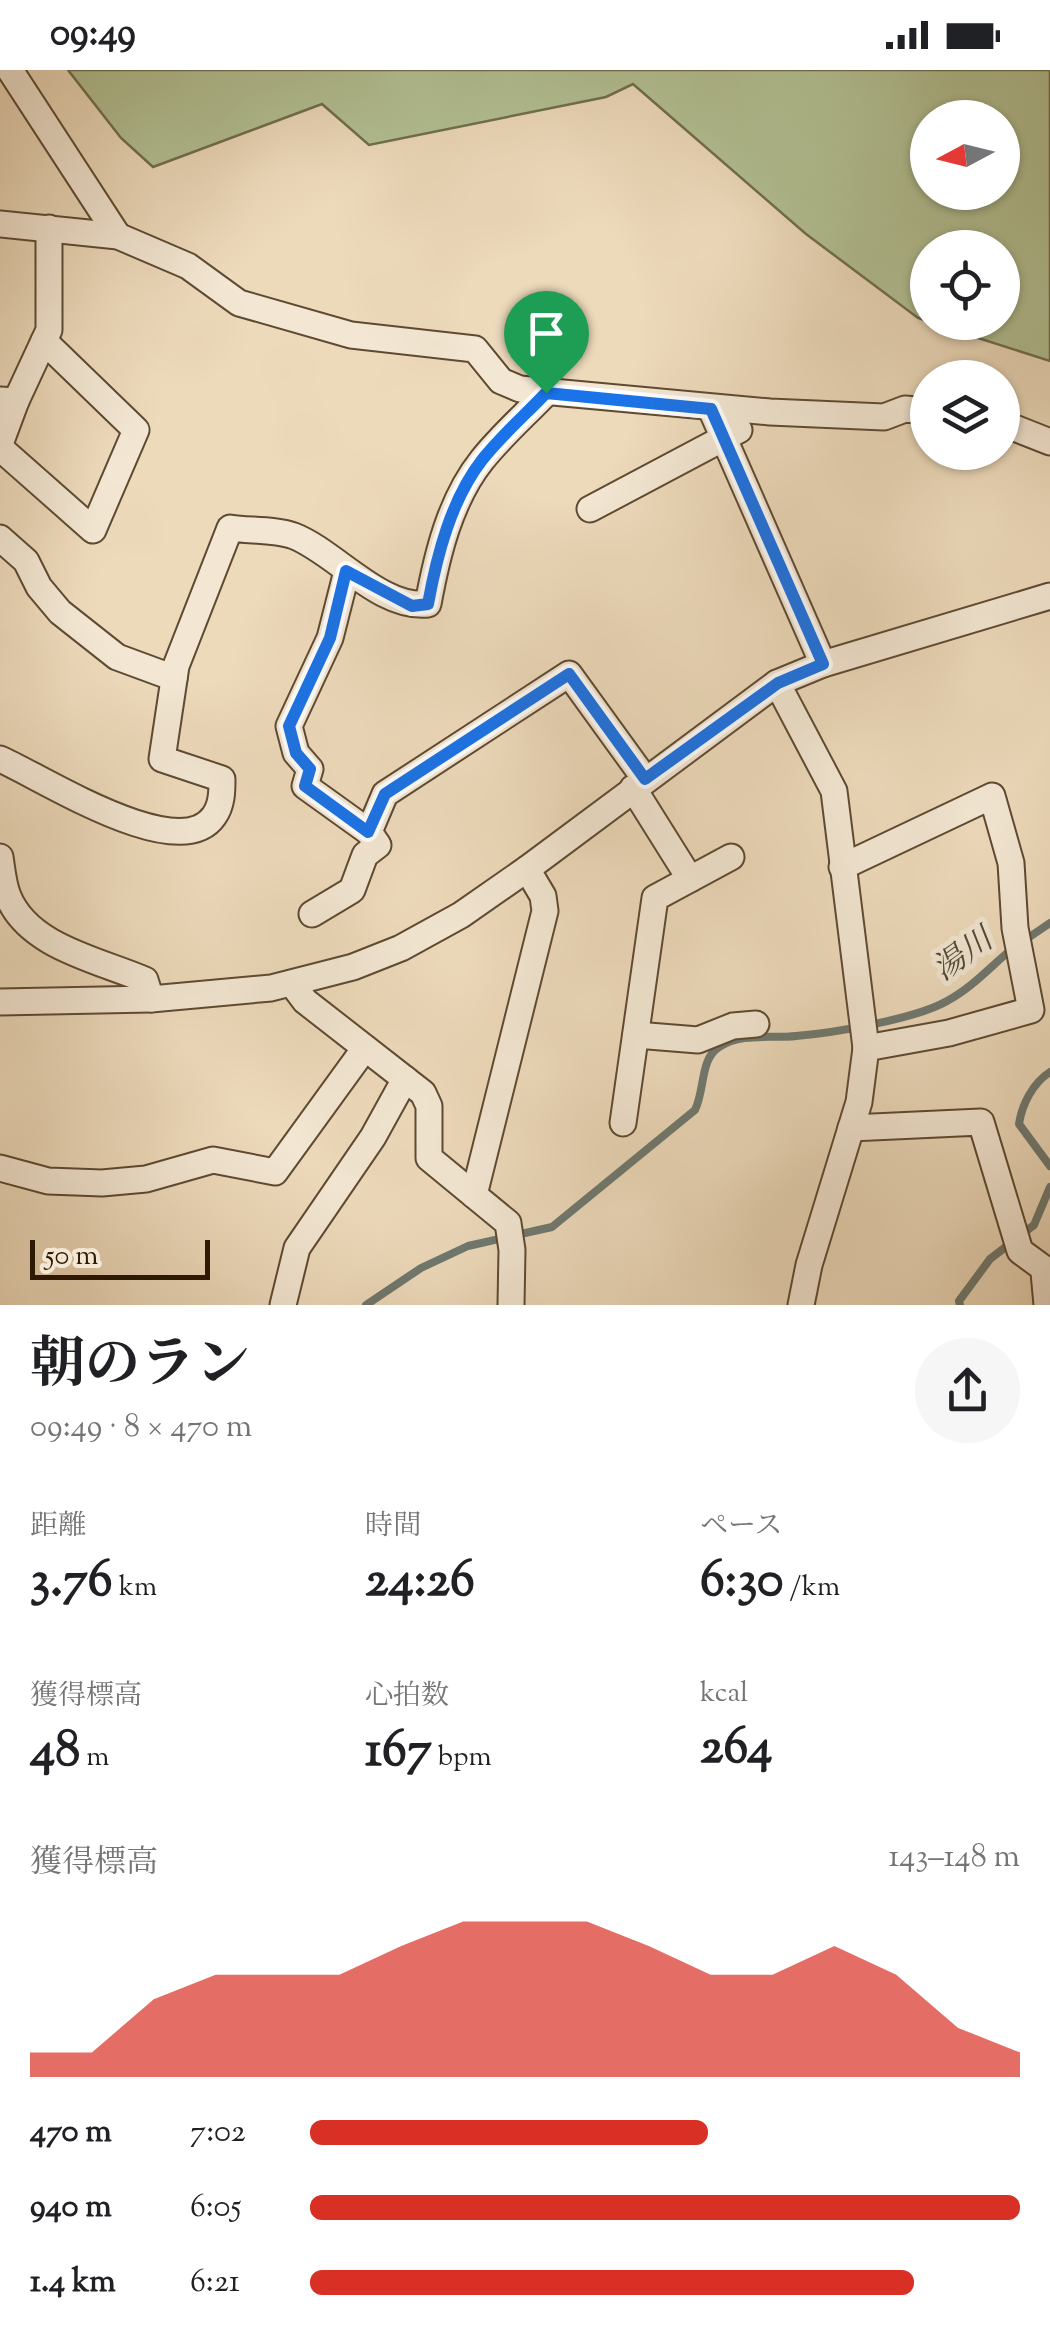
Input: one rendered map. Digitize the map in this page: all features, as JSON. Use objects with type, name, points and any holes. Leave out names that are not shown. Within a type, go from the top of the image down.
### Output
[{"type":"street","points":[[10,70],[118,236]]},
{"type":"street","points":[[0,224],[118,236],[188,266],[239,303],[351,336],[474,350],[501,381],[546,393],[711,409],[884,418],[910,409]]},
{"type":"street","points":[[44,340],[136,430],[93,530],[0,447],[8,400],[49,330],[49,228]]},
{"type":"street","points":[[0,759],[45,779],[86,806],[128,822],[182,831],[202,827],[214,818],[222,800],[222,779],[162,759],[174,678],[230,528],[294,536],[346,571],[412,606],[428,604],[442,542],[480,462],[546,393]]},
{"type":"street","points":[[711,409],[823,664]]},
{"type":"street","points":[[590,509],[770,412]]},
{"type":"street","points":[[1020,430],[1050,442]]},
{"type":"street","points":[[0,538],[26,561],[39,587],[60,612],[117,656],[174,678]]},
{"type":"street","points":[[312,914],[352,890],[365,856],[378,845],[368,832],[305,786],[310,769],[290,741],[289,726],[330,638],[346,571]]},
{"type":"street","points":[[0,1002],[151,998],[294,985],[401,948],[461,915],[527,869],[778,683],[823,664],[1050,596]]},
{"type":"street","points":[[368,832],[385,794],[569,674],[639,784],[690,880]]},
{"type":"street","points":[[778,683],[834,791],[863,1031],[859,1102],[809,1265],[801,1305]]},
{"type":"street","points":[[842,866],[992,796],[1011,864],[1017,940],[1030,1010],[949,1033],[863,1031]]},
{"type":"street","points":[[623,1123],[656,898],[732,856]]},
{"type":"street","points":[[0,857],[7,895],[26,924],[51,942],[145,980],[151,998]]},
{"type":"street","points":[[474,1196],[545,911],[543,896],[527,869]]},
{"type":"street","points":[[294,985],[305,1001],[423,1093],[429,1106],[429,1158],[508,1223],[512,1250],[511,1305]]},
{"type":"street","points":[[636,1035],[698,1040],[733,1026],[756,1024]]},
{"type":"street","points":[[0,1168],[48,1181],[102,1183],[146,1179],[213,1160],[275,1172],[365,1048]]},
{"type":"street","points":[[284,1305],[297,1248],[373,1136],[405,1079]]},
{"type":"street","points":[[851,1128],[981,1122],[1020,1251],[1047,1272],[1048,1305]]},
{"type":"green space","points":[[68,70],[1050,70],[1050,361],[984,340],[1020,340],[1020,230],[910,230],[910,312],[806,234],[633,84],[606,97],[369,145],[322,104],[153,167],[121,138]]},
{"type":"waterway","name":"湯川","points":[[1025,940],[1050,923]]},
{"type":"waterway","points":[[366,1305],[421,1268],[468,1246],[552,1227],[695,1110],[709,1059],[728,1042],[831,1032],[916,1014],[974,983],[1013,948]]},
{"type":"waterway","points":[[1050,1072],[1029,1095],[1019,1124],[1050,1166]]},
{"type":"waterway","points":[[960,1305],[959,1301],[990,1259],[1034,1225],[1050,1187]]},
{"type":"route","points":[[546,393],[711,409],[823,664],[778,683],[645,779],[569,674],[385,794],[368,832],[305,786],[310,769],[290,741],[289,726],[330,638],[346,571],[412,606],[428,604],[442,542],[480,462],[546,393]]}]
